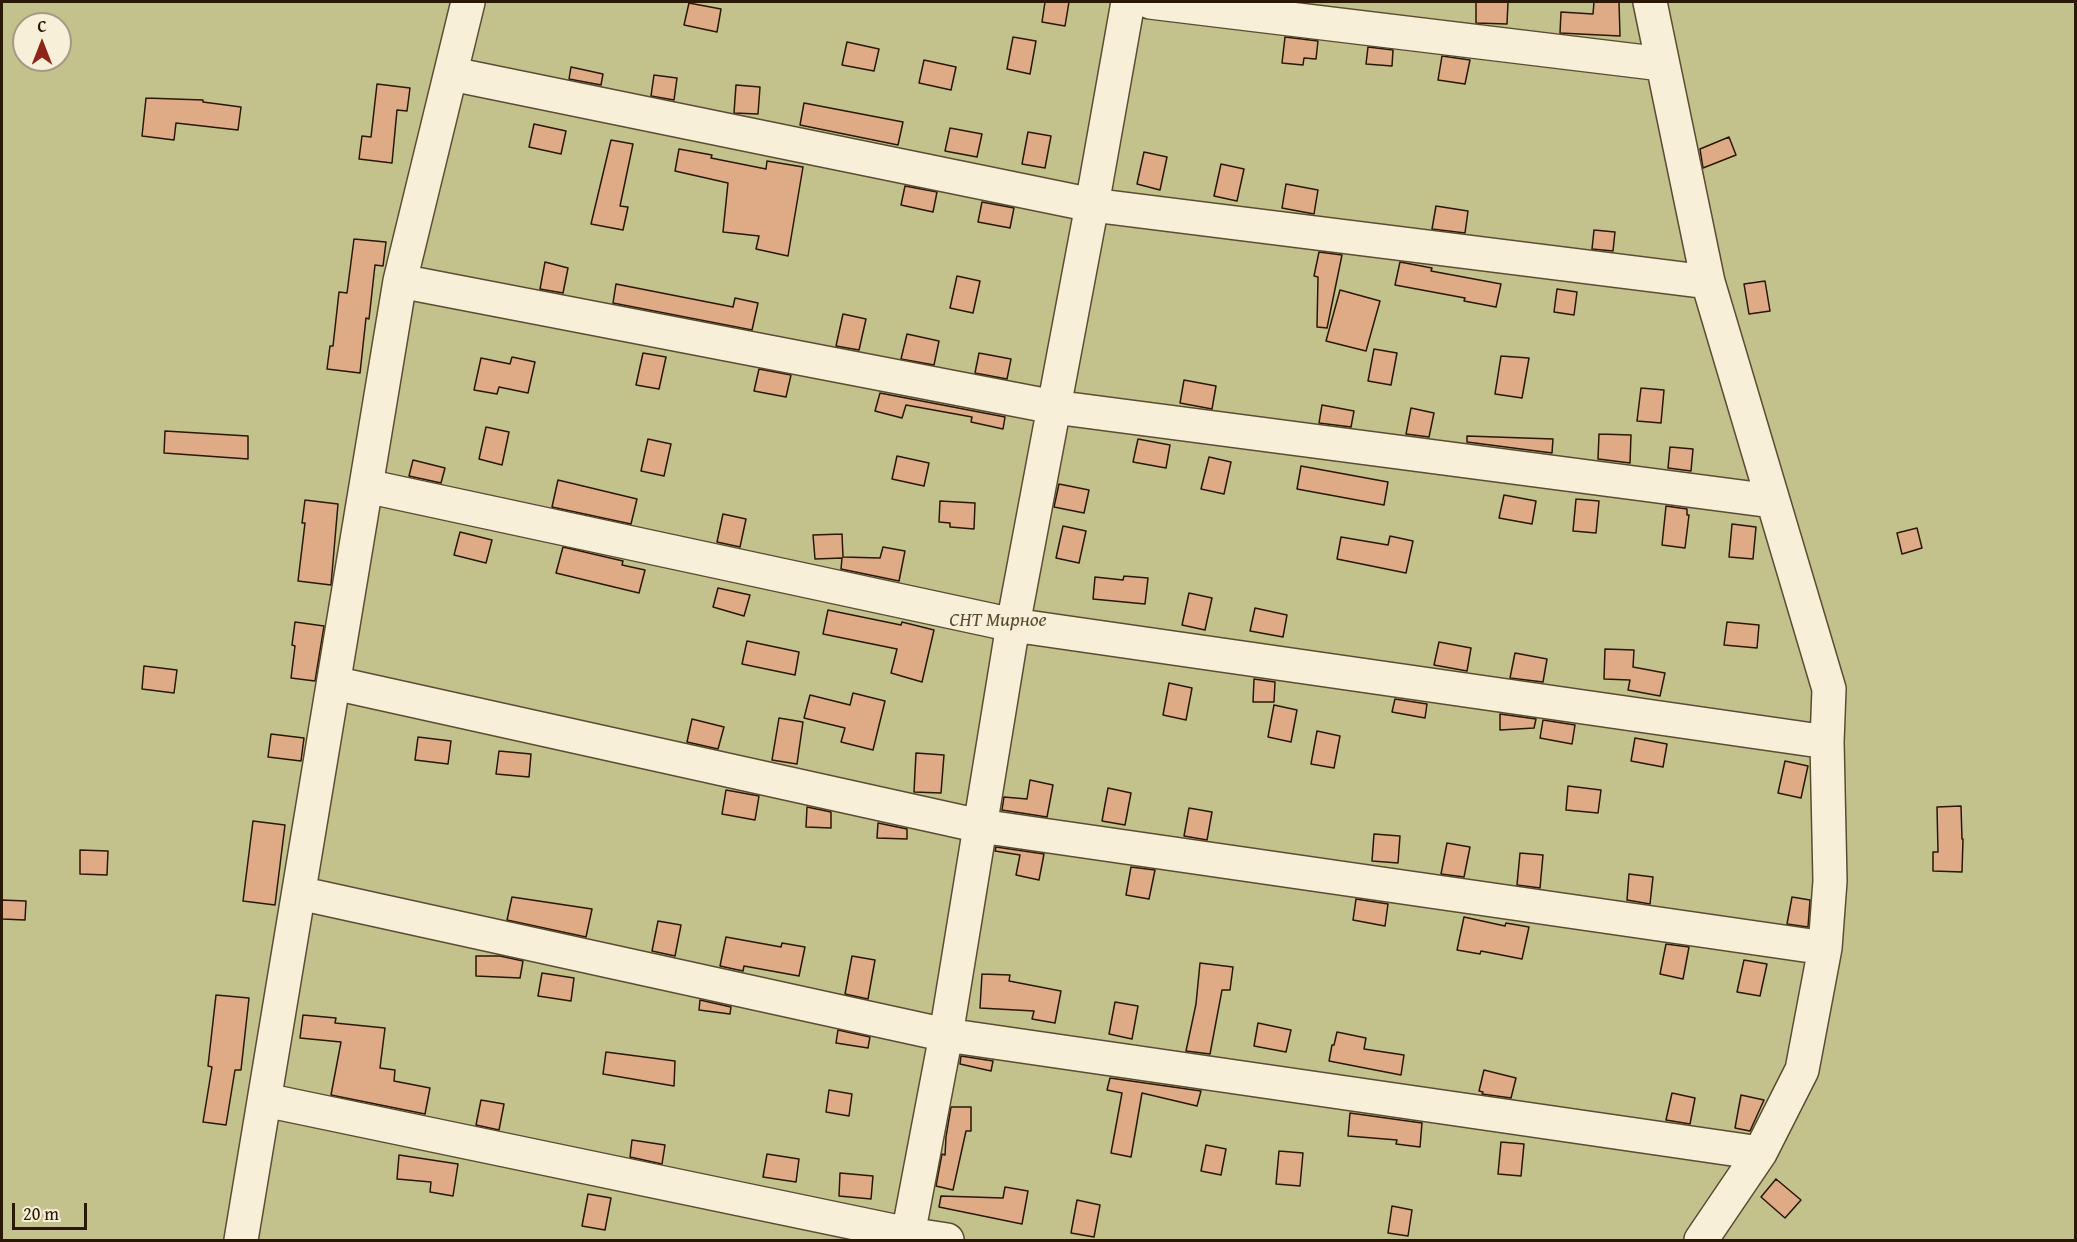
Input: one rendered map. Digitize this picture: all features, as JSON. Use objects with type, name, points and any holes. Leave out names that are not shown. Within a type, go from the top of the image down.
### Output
[{"type":"street","points":[[242,1240],[400,281],[468,2]]},
{"type":"street","points":[[907,1237],[946,1035],[1013,625],[1128,2]]},
{"type":"street","points":[[1150,2],[1662,64]]},
{"type":"street","points":[[1650,2],[1708,282],[1829,689],[1827,742],[1830,881],[1825,948],[1802,1070],[1760,1153],[1701,1240]]},
{"type":"street","points":[[452,74],[1092,205],[1708,282]]},
{"type":"street","points":[[400,281],[1054,407],[1772,501]]},
{"type":"street","points":[[366,486],[1013,625],[1827,742]]},
{"type":"street","points":[[334,682],[980,826],[1825,948]]},
{"type":"street","points":[[299,893],[946,1035],[1760,1153]]},
{"type":"street","points":[[265,1100],[907,1237],[947,1240]]},
{"type":"green space","name":"СНТ Мирное","points":[[2,2],[2075,2],[2075,1240],[2,1240]]},
{"type":"building","points":[[1045,2],[1069,2],[1065,26],[1042,22]]},
{"type":"building","points":[[1476,2],[1508,2],[1507,24],[1476,23]]},
{"type":"building","points":[[1594,2],[1619,2],[1620,36],[1560,33],[1561,12],[1593,14]]},
{"type":"building","points":[[689,3],[721,9],[717,32],[684,25]]},
{"type":"building","points":[[1013,37],[1036,41],[1030,74],[1007,69]]},
{"type":"building","points":[[1285,37],[1318,41],[1316,59],[1304,58],[1303,65],[1282,63]]},
{"type":"building","points":[[847,42],[879,49],[874,71],[842,65]]},
{"type":"building","points":[[1368,47],[1393,50],[1392,66],[1366,64]]},
{"type":"building","points":[[1442,56],[1470,60],[1465,84],[1438,80]]},
{"type":"building","points":[[924,60],[956,67],[951,90],[919,83]]},
{"type":"building","points":[[571,67],[603,74],[601,85],[569,79]]},
{"type":"building","points":[[654,75],[677,78],[674,100],[651,96]]},
{"type":"building","points":[[377,84],[410,88],[407,111],[397,110],[392,163],[359,159],[362,136],[371,137]]},
{"type":"building","points":[[736,85],[760,87],[758,114],[734,113]]},
{"type":"building","points":[[146,98],[203,100],[203,102],[241,107],[238,130],[176,123],[174,140],[142,136]]},
{"type":"building","points":[[804,103],[903,122],[898,145],[800,125]]},
{"type":"building","points":[[534,124],[566,131],[561,154],[529,147]]},
{"type":"building","points":[[950,128],[982,134],[977,157],[945,151]]},
{"type":"building","points":[[1028,132],[1051,136],[1045,168],[1022,164]]},
{"type":"building","points":[[1729,137],[1736,155],[1703,168],[1700,149]]},
{"type":"building","points":[[611,140],[633,144],[620,206],[628,207],[623,230],[591,224]]},
{"type":"building","points":[[679,149],[766,169],[767,161],[803,167],[788,256],[756,249],[759,236],[723,232],[728,183],[675,171]]},
{"type":"building","points":[[1144,152],[1167,157],[1160,190],[1137,184]]},
{"type":"building","points":[[1221,164],[1244,169],[1237,201],[1214,196]]},
{"type":"building","points":[[1286,184],[1318,190],[1314,214],[1282,208]]},
{"type":"building","points":[[905,186],[937,192],[933,212],[901,205]]},
{"type":"building","points":[[982,202],[1014,208],[1010,228],[978,222]]},
{"type":"building","points":[[1436,206],[1468,211],[1465,233],[1432,229]]},
{"type":"building","points":[[1594,230],[1615,232],[1613,251],[1592,249]]},
{"type":"building","points":[[354,239],[386,242],[383,266],[375,265],[360,373],[327,369],[330,346],[333,346],[339,292],[347,293]]},
{"type":"building","points":[[1319,252],[1342,255],[1327,328],[1317,327],[1318,277],[1314,276]]},
{"type":"building","points":[[545,262],[568,268],[563,293],[540,289]]},
{"type":"building","points":[[1400,262],[1432,268],[1431,271],[1501,284],[1496,307],[1464,301],[1465,298],[1395,285]]},
{"type":"building","points":[[957,276],[980,281],[973,313],[950,308]]},
{"type":"building","points":[[1765,281],[1770,311],[1749,314],[1744,284]]},
{"type":"building","points":[[616,284],[733,307],[735,298],[758,303],[752,330],[613,303]]},
{"type":"building","points":[[1557,289],[1577,292],[1574,315],[1554,312]]},
{"type":"building","points":[[1340,290],[1380,301],[1366,351],[1326,341]]},
{"type":"building","points":[[843,314],[866,319],[859,350],[836,346]]},
{"type":"building","points":[[907,334],[939,341],[934,365],[901,359]]},
{"type":"building","points":[[1374,349],[1397,353],[1391,385],[1368,381]]},
{"type":"building","points":[[643,353],[666,357],[659,389],[636,385]]},
{"type":"building","points":[[979,353],[1011,359],[1007,379],[975,373]]},
{"type":"building","points":[[1501,356],[1529,358],[1522,398],[1495,394]]},
{"type":"building","points":[[512,357],[535,362],[528,393],[499,387],[497,394],[474,390],[481,358],[510,364]]},
{"type":"building","points":[[759,369],[791,375],[786,397],[754,391]]},
{"type":"building","points":[[1184,380],[1216,386],[1212,409],[1180,403]]},
{"type":"building","points":[[1641,388],[1664,390],[1661,423],[1637,421]]},
{"type":"building","points":[[880,393],[1005,417],[1003,429],[971,422],[972,417],[906,405],[902,418],[875,411]]},
{"type":"building","points":[[1322,405],[1354,411],[1351,427],[1319,423]]},
{"type":"building","points":[[1411,408],[1434,413],[1429,437],[1406,434]]},
{"type":"building","points":[[486,427],[509,432],[502,465],[479,459]]},
{"type":"building","points":[[165,431],[248,436],[248,459],[164,453]]},
{"type":"building","points":[[1599,434],[1631,435],[1630,463],[1598,459]]},
{"type":"building","points":[[1467,436],[1553,439],[1552,453],[1467,442]]},
{"type":"building","points":[[648,439],[671,444],[664,476],[641,471]]},
{"type":"building","points":[[1138,439],[1170,445],[1166,468],[1133,462]]},
{"type":"building","points":[[1670,447],[1693,449],[1691,471],[1668,468]]},
{"type":"building","points":[[897,456],[929,463],[924,486],[892,479]]},
{"type":"building","points":[[1209,457],[1231,462],[1224,494],[1201,489]]},
{"type":"building","points":[[413,460],[445,468],[441,483],[409,476]]},
{"type":"building","points":[[1301,466],[1388,482],[1384,505],[1297,489]]},
{"type":"building","points":[[558,480],[637,499],[631,524],[552,507]]},
{"type":"building","points":[[1059,484],[1089,490],[1084,513],[1054,507]]},
{"type":"building","points":[[1504,495],[1536,501],[1532,524],[1499,518]]},
{"type":"building","points":[[1576,499],[1599,501],[1596,533],[1573,531]]},
{"type":"building","points":[[305,500],[338,504],[331,585],[298,581],[305,523],[302,523]]},
{"type":"building","points":[[940,501],[975,503],[974,529],[950,527],[950,523],[939,522]]},
{"type":"building","points":[[1666,506],[1687,509],[1687,515],[1689,515],[1685,548],[1662,545]]},
{"type":"building","points":[[723,514],[746,519],[740,547],[717,542]]},
{"type":"building","points":[[1732,524],[1756,527],[1753,559],[1729,557]]},
{"type":"building","points":[[1063,526],[1086,531],[1079,563],[1056,558]]},
{"type":"building","points":[[1917,528],[1922,548],[1902,554],[1897,533]]},
{"type":"building","points":[[460,532],[492,540],[486,563],[454,555]]},
{"type":"building","points":[[842,534],[843,557],[880,558],[883,547],[905,551],[899,581],[841,569],[842,558],[815,559],[813,535]]},
{"type":"building","points":[[1390,536],[1413,541],[1406,573],[1337,559],[1341,537],[1388,545]]},
{"type":"building","points":[[563,547],[623,561],[622,565],[645,570],[639,593],[556,573]]},
{"type":"building","points":[[1124,576],[1148,578],[1145,604],[1093,599],[1095,577],[1123,580]]},
{"type":"building","points":[[718,588],[750,595],[744,616],[713,607]]},
{"type":"building","points":[[1189,593],[1212,598],[1205,630],[1182,625]]},
{"type":"building","points":[[1255,608],[1287,615],[1283,637],[1250,631]]},
{"type":"building","points":[[828,610],[901,625],[902,622],[934,630],[922,682],[891,673],[897,649],[823,634]]},
{"type":"building","points":[[295,622],[324,626],[315,681],[291,678]]},
{"type":"building","points":[[1727,622],[1759,625],[1757,648],[1724,645]]},
{"type":"building","points":[[747,641],[799,652],[795,675],[742,664]]},
{"type":"building","points":[[1439,642],[1471,648],[1467,671],[1434,665]]},
{"type":"building","points":[[1605,649],[1634,650],[1633,667],[1665,673],[1660,696],[1628,690],[1630,680],[1604,679]]},
{"type":"building","points":[[1515,653],[1547,659],[1543,682],[1510,678]]},
{"type":"building","points":[[144,666],[177,670],[174,693],[142,689]]},
{"type":"building","points":[[1254,679],[1275,682],[1274,702],[1253,702]]},
{"type":"building","points":[[1169,683],[1192,688],[1186,720],[1163,715]]},
{"type":"building","points":[[853,693],[885,701],[873,750],[841,742],[845,728],[804,718],[810,695],[850,705]]},
{"type":"building","points":[[1395,699],[1427,704],[1425,718],[1392,712]]},
{"type":"building","points":[[1274,705],[1297,710],[1291,742],[1268,737]]},
{"type":"building","points":[[1500,714],[1536,719],[1534,728],[1500,730]]},
{"type":"building","points":[[779,718],[803,722],[797,764],[772,760]]},
{"type":"building","points":[[692,719],[724,727],[718,749],[687,742]]},
{"type":"building","points":[[1543,720],[1575,725],[1572,744],[1540,738]]},
{"type":"building","points":[[1317,731],[1340,736],[1334,768],[1311,764]]},
{"type":"building","points":[[271,734],[304,738],[301,761],[268,757]]},
{"type":"building","points":[[418,737],[451,741],[448,764],[415,760]]},
{"type":"building","points":[[1635,738],[1667,744],[1663,767],[1631,761]]},
{"type":"building","points":[[499,751],[531,754],[529,777],[496,774]]},
{"type":"building","points":[[916,753],[944,755],[941,793],[914,792]]},
{"type":"building","points":[[1785,761],[1808,766],[1801,798],[1778,793]]},
{"type":"building","points":[[1030,780],[1053,785],[1047,817],[1002,810],[1004,797],[1027,799]]},
{"type":"building","points":[[1568,786],[1601,790],[1598,813],[1566,810]]},
{"type":"building","points":[[1108,788],[1131,793],[1125,825],[1102,821]]},
{"type":"building","points":[[726,790],[759,796],[755,820],[722,814]]},
{"type":"building","points":[[1961,806],[1962,872],[1933,871],[1933,852],[1938,852],[1937,807]]},
{"type":"building","points":[[807,807],[831,812],[831,828],[806,827]]},
{"type":"building","points":[[1189,808],[1212,812],[1207,840],[1184,836]]},
{"type":"building","points":[[253,821],[285,825],[275,905],[243,901]]},
{"type":"building","points":[[878,823],[907,829],[907,839],[877,838]]},
{"type":"building","points":[[1374,834],[1400,836],[1398,863],[1372,861]]},
{"type":"building","points":[[1447,843],[1470,847],[1464,877],[1441,874]]},
{"type":"building","points":[[996,847],[1044,854],[1039,880],[1016,875],[1020,855],[995,851]]},
{"type":"building","points":[[80,850],[108,851],[107,875],[80,874]]},
{"type":"building","points":[[1520,853],[1543,855],[1540,888],[1517,885]]},
{"type":"building","points":[[1131,867],[1155,870],[1149,899],[1126,895]]},
{"type":"building","points":[[1629,874],[1653,877],[1650,904],[1627,900]]},
{"type":"building","points":[[512,897],[592,909],[586,937],[507,920]]},
{"type":"building","points":[[1792,897],[1810,900],[1808,927],[1787,924]]},
{"type":"building","points":[[1356,899],[1388,904],[1385,926],[1353,920]]},
{"type":"building","points":[[2,900],[26,901],[25,920],[2,919]]},
{"type":"building","points":[[1464,917],[1505,926],[1506,923],[1529,927],[1522,959],[1481,951],[1480,954],[1457,950]]},
{"type":"building","points":[[658,921],[681,925],[675,956],[652,951]]},
{"type":"building","points":[[726,937],[781,947],[782,943],[805,947],[799,976],[744,966],[743,971],[720,966]]},
{"type":"building","points":[[1666,944],[1689,947],[1683,979],[1660,974]]},
{"type":"building","points":[[476,956],[500,956],[523,961],[520,978],[476,976]]},
{"type":"building","points":[[852,956],[875,960],[868,999],[845,994]]},
{"type":"building","points":[[1744,960],[1767,964],[1760,996],[1737,992]]},
{"type":"building","points":[[1200,963],[1233,967],[1230,990],[1222,990],[1210,1054],[1186,1051],[1196,1004]]},
{"type":"building","points":[[542,973],[574,978],[571,1001],[538,996]]},
{"type":"building","points":[[982,974],[1010,975],[1009,981],[1061,991],[1055,1023],[1032,1019],[1034,1011],[980,1008]]},
{"type":"building","points":[[216,995],[249,998],[241,1070],[235,1070],[226,1125],[203,1122],[212,1067],[208,1066]]},
{"type":"building","points":[[700,1000],[731,1007],[730,1014],[699,1010]]},
{"type":"building","points":[[1115,1002],[1138,1006],[1132,1039],[1109,1034]]},
{"type":"building","points":[[303,1015],[336,1018],[335,1023],[385,1028],[380,1068],[395,1070],[394,1081],[430,1088],[425,1114],[331,1095],[341,1042],[300,1038]]},
{"type":"building","points":[[1258,1023],[1291,1030],[1286,1052],[1254,1046]]},
{"type":"building","points":[[838,1030],[870,1037],[868,1048],[836,1043]]},
{"type":"building","points":[[1337,1032],[1366,1038],[1364,1049],[1404,1055],[1401,1075],[1329,1061]]},
{"type":"building","points":[[606,1052],[675,1061],[674,1086],[603,1074]]},
{"type":"building","points":[[961,1056],[993,1061],[991,1071],[960,1064]]},
{"type":"building","points":[[1484,1070],[1516,1078],[1511,1098],[1482,1094],[1483,1092],[1479,1091]]},
{"type":"building","points":[[1110,1078],[1201,1091],[1197,1106],[1142,1093],[1131,1157],[1111,1153],[1122,1093],[1107,1090]]},
{"type":"building","points":[[829,1090],[852,1094],[849,1116],[826,1112]]},
{"type":"building","points":[[1672,1093],[1695,1098],[1690,1124],[1666,1120]]},
{"type":"building","points":[[1741,1095],[1764,1100],[1750,1131],[1735,1128]]},
{"type":"building","points":[[481,1100],[504,1104],[499,1130],[476,1125]]},
{"type":"building","points":[[951,1107],[971,1107],[971,1131],[966,1131],[953,1190],[936,1186],[942,1154],[945,1155]]},
{"type":"building","points":[[1350,1113],[1422,1123],[1420,1147],[1396,1144],[1397,1140],[1348,1136]]},
{"type":"building","points":[[632,1140],[665,1145],[662,1164],[630,1157]]},
{"type":"building","points":[[1501,1142],[1524,1144],[1521,1176],[1498,1174]]},
{"type":"building","points":[[1206,1145],[1226,1149],[1221,1175],[1201,1171]]},
{"type":"building","points":[[1279,1151],[1303,1153],[1300,1186],[1276,1184]]},
{"type":"building","points":[[767,1154],[799,1159],[796,1182],[763,1177]]},
{"type":"building","points":[[399,1155],[458,1164],[453,1196],[430,1192],[431,1182],[397,1179]]},
{"type":"building","points":[[840,1173],[873,1176],[871,1199],[839,1196]]},
{"type":"building","points":[[1776,1179],[1801,1200],[1785,1218],[1761,1197]]},
{"type":"building","points":[[1005,1187],[1028,1191],[1022,1224],[939,1207],[941,1196],[1003,1198]]},
{"type":"building","points":[[588,1194],[611,1198],[605,1230],[582,1226]]},
{"type":"building","points":[[1077,1200],[1100,1205],[1094,1237],[1071,1233]]},
{"type":"building","points":[[1392,1206],[1412,1210],[1408,1236],[1388,1233]]}]
